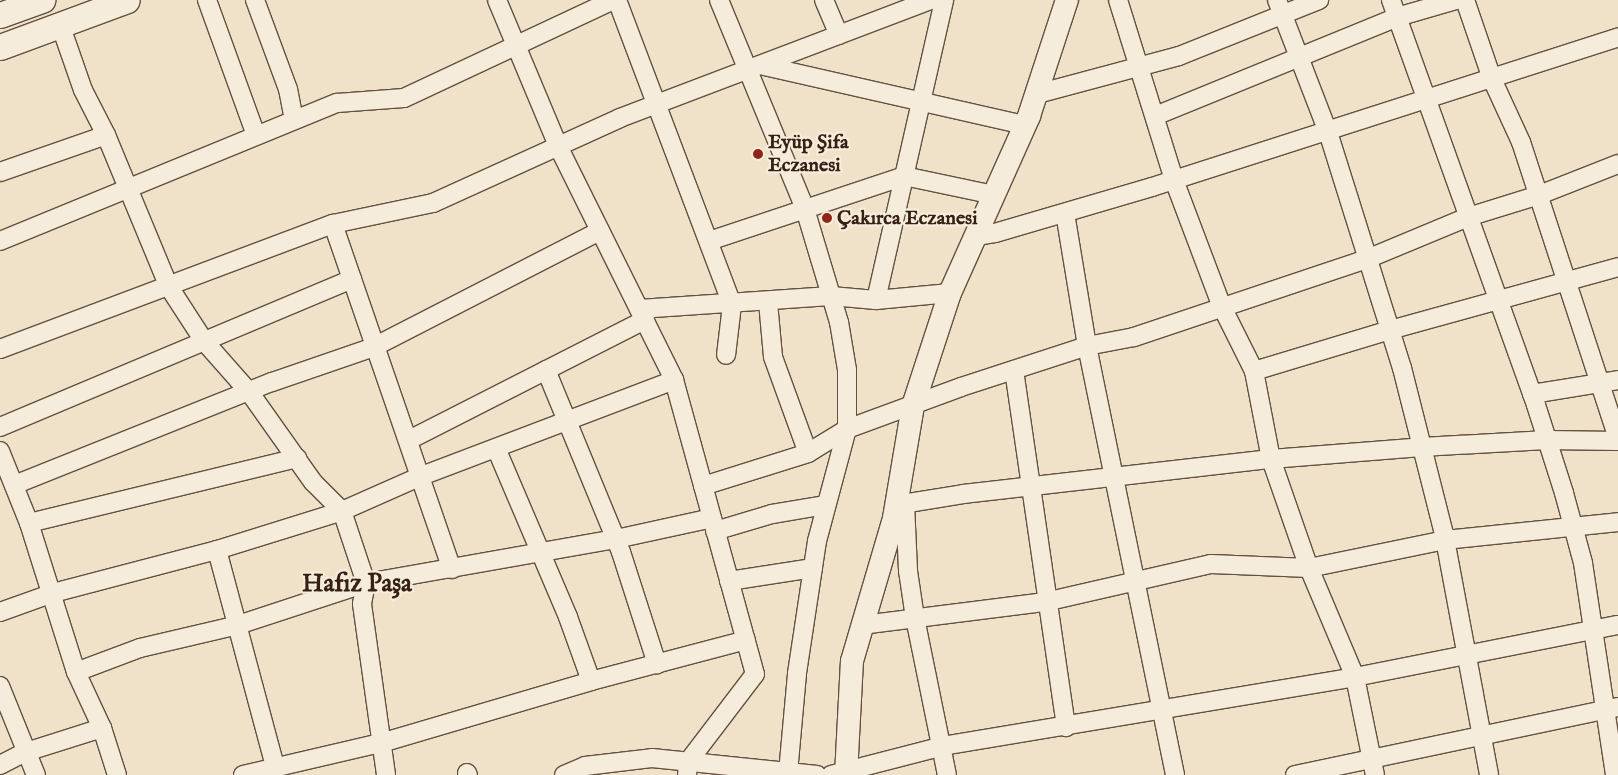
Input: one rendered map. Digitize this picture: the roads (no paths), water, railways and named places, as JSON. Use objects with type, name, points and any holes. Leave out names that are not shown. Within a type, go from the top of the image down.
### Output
[{"type":"main road","points":[[0,15],[42,0]]},
{"type":"main road","points":[[0,46],[127,0]]},
{"type":"street","points":[[207,0],[256,135]]},
{"type":"street","points":[[255,0],[288,90],[294,119]]},
{"type":"street","points":[[498,0],[558,146],[674,380],[755,674],[688,768]]},
{"type":"street","points":[[0,241],[337,102],[404,98],[516,43],[615,0],[732,304],[726,355]]},
{"type":"street","points":[[719,0],[753,67],[805,209],[831,296],[847,370],[847,429],[826,505],[813,568],[788,772]]},
{"type":"street","points":[[824,0],[839,35]]},
{"type":"street","points":[[0,349],[69,321],[168,287],[333,224],[433,203],[656,104],[930,0]]},
{"type":"street","points":[[876,300],[944,0]]},
{"type":"street","points":[[1067,0],[1025,125],[950,293],[913,406],[901,504],[852,661],[841,774],[943,746],[1355,678],[1618,625]]},
{"type":"street","points":[[1118,0],[1174,180],[1222,307],[1254,371],[1271,459],[1309,568],[1355,678],[1373,767]]},
{"type":"street","points":[[1036,94],[1179,56],[1280,7],[1320,0]]},
{"type":"street","points":[[1391,0],[1532,394],[1583,563],[1592,630],[1611,708],[1614,775]]},
{"type":"street","points":[[1155,116],[1298,55],[1397,17],[1456,0]]},
{"type":"street","points":[[901,504],[1113,476],[1271,459],[1422,446],[1547,440],[1618,440],[1539,195],[1520,142],[1492,79],[1465,0]]},
{"type":"street","points":[[1280,7],[1328,132],[1390,330],[1422,446],[1445,540],[1489,775]]},
{"type":"street","points":[[60,24],[82,90],[106,135],[126,190],[168,287],[204,341],[250,393],[314,482],[342,511],[366,583],[362,604],[386,775]]},
{"type":"street","points":[[976,236],[1065,213],[1174,180],[1426,101],[1618,37]]},
{"type":"street","points":[[753,67],[921,100],[1025,125]]},
{"type":"street","points":[[0,172],[106,135]]},
{"type":"street","points":[[703,486],[808,452],[847,429],[1014,370],[1087,346],[1134,337],[1367,258],[1468,217],[1539,195],[1618,164]]},
{"type":"street","points":[[709,241],[904,176],[994,195]]},
{"type":"street","points":[[1065,213],[1087,346],[1175,775]]},
{"type":"street","points":[[333,224],[452,569]]},
{"type":"street","points":[[14,485],[374,347],[600,231]]},
{"type":"street","points":[[1254,371],[1390,330],[1618,267]]},
{"type":"street","points":[[0,427],[352,279]]},
{"type":"street","points":[[409,440],[546,370],[642,315],[732,304],[831,296],[876,300],[950,293]]},
{"type":"street","points":[[768,302],[773,357],[808,452]]},
{"type":"street","points":[[546,370],[616,539],[657,664]]},
{"type":"street","points":[[1014,370],[1032,486],[1045,602],[1066,726]]},
{"type":"street","points":[[0,612],[53,592],[217,550],[342,511],[419,477],[674,380]]},
{"type":"street","points":[[1532,394],[1618,380]]},
{"type":"street","points":[[496,448],[539,553],[568,617],[591,681]]},
{"type":"street","points":[[0,451],[53,592],[76,672],[102,728],[116,775]]},
{"type":"street","points":[[29,524],[297,458]]},
{"type":"street","points":[[901,504],[915,618],[943,746],[947,775]]},
{"type":"street","points":[[76,672],[140,648],[238,625],[366,583],[616,539],[714,525],[826,505]]},
{"type":"street","points":[[862,625],[1045,602],[1211,564],[1309,568],[1445,540],[1572,525],[1618,522]]},
{"type":"street","points":[[217,550],[275,767]]},
{"type":"street","points":[[729,581],[813,568]]},
{"type":"street","points":[[243,775],[381,743],[591,681],[746,640]]},
{"type":"street","points":[[0,686],[36,775]]},
{"type":"street","points":[[1295,775],[1373,767],[1482,734],[1611,708]]},
{"type":"street","points":[[0,765],[26,752],[102,728]]},
{"type":"street","points":[[564,775],[652,758],[688,768],[817,775]]},
{"type":"place","name":"Eyüp Şifa Eczanesi","points":[[758,154]]},
{"type":"place","name":"Çakırca Eczanesi","points":[[827,218]]},
{"type":"district","name":"Hafız Paşa","points":[[357,584]]}]
